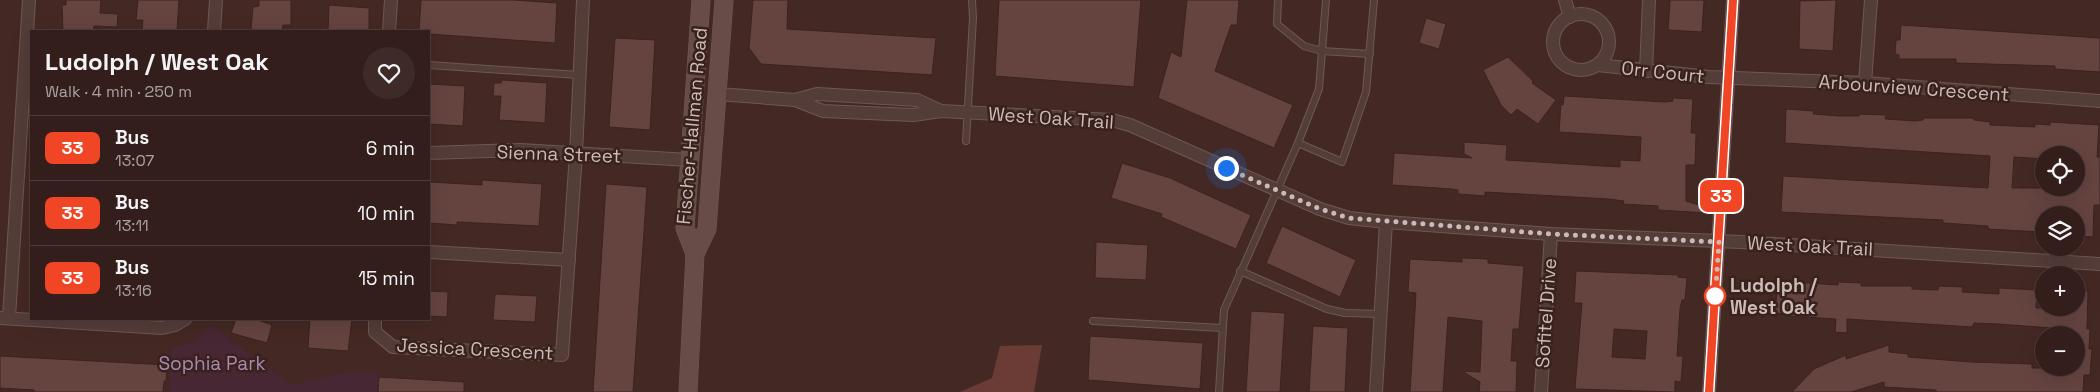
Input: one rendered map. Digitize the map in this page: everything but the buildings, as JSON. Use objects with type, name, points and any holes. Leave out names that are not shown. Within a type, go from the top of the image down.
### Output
[{"type":"main road","name":"Fischer-Hallman Road","points":[[695,254],[685,228],[701,0]]},
{"type":"main road","name":"Fischer-Hallman Road","points":[[688,392],[695,254],[707,229],[724,0]]},
{"type":"main road","points":[[698,43],[711,57],[709,79],[718,94]]},
{"type":"street","points":[[29,0],[5,318],[30,320]]},
{"type":"street","points":[[214,30],[216,0]]},
{"type":"street","points":[[389,30],[391,0]]},
{"type":"street","name":"Jessica Crescent","points":[[375,320],[374,332],[393,348],[562,355],[576,154],[583,0]]},
{"type":"street","points":[[1565,0],[1570,17]]},
{"type":"street","points":[[1646,71],[1649,0]]},
{"type":"street","points":[[1709,392],[1733,0]]},
{"type":"street","points":[[1865,84],[1871,0]]},
{"type":"street","name":"Orr Court","points":[[1598,65],[1606,54],[1609,45],[1604,26],[1589,16],[1570,17],[1560,24],[1555,32],[1553,42],[1559,59],[1575,69],[1584,70],[1598,65],[1727,78]]},
{"type":"street","name":"Arbourview Crescent","points":[[1727,78],[1865,84],[2100,101]]},
{"type":"street","name":"West Oak Trail","points":[[718,94],[795,100],[817,94],[916,100],[941,111],[1112,120],[1130,125],[1276,191],[1334,214],[1386,222],[1551,234],[2100,264]]},
{"type":"street","name":"Sienna Street","points":[[430,153],[520,150],[689,160]]},
{"type":"street","points":[[1376,392],[1386,222]]},
{"type":"street","name":"Sofitel Drive","points":[[1541,392],[1551,234]]},
{"type":"street","points":[[430,252],[569,260]]},
{"type":"street","points":[[36,320],[162,328],[183,320]]},
{"type":"lane","points":[[966,141],[974,18],[972,0]]},
{"type":"lane","points":[[1278,0],[1276,24],[1304,46],[1322,51],[1370,54]]},
{"type":"lane","points":[[1218,392],[1222,328],[1227,302],[1298,143],[1319,89],[1326,0]]},
{"type":"lane","points":[[1298,143],[1342,162],[1366,92],[1374,0]]},
{"type":"lane","points":[[430,65],[579,75]]},
{"type":"lane","points":[[1240,271],[1335,312],[1381,314]]},
{"type":"lane","points":[[1093,321],[1222,328]]},
{"type":"green space","name":"Sophia Park","points":[[210,325],[291,385],[346,372],[378,373],[377,392],[169,392],[172,349],[194,341]]},
{"type":"shaded area","points":[[1042,345],[1034,392],[960,392],[992,378],[1000,346]]},
{"type":"bus line","name":"33","points":[[1709,392],[1733,0]]},
{"type":"place","name":"Ludolph / West Oak","points":[[1715,296]]},
{"type":"route","points":[[1226,168],[1302,202],[1349,218],[1551,234],[1719,242],[1715,300],[1715,296]]}]
